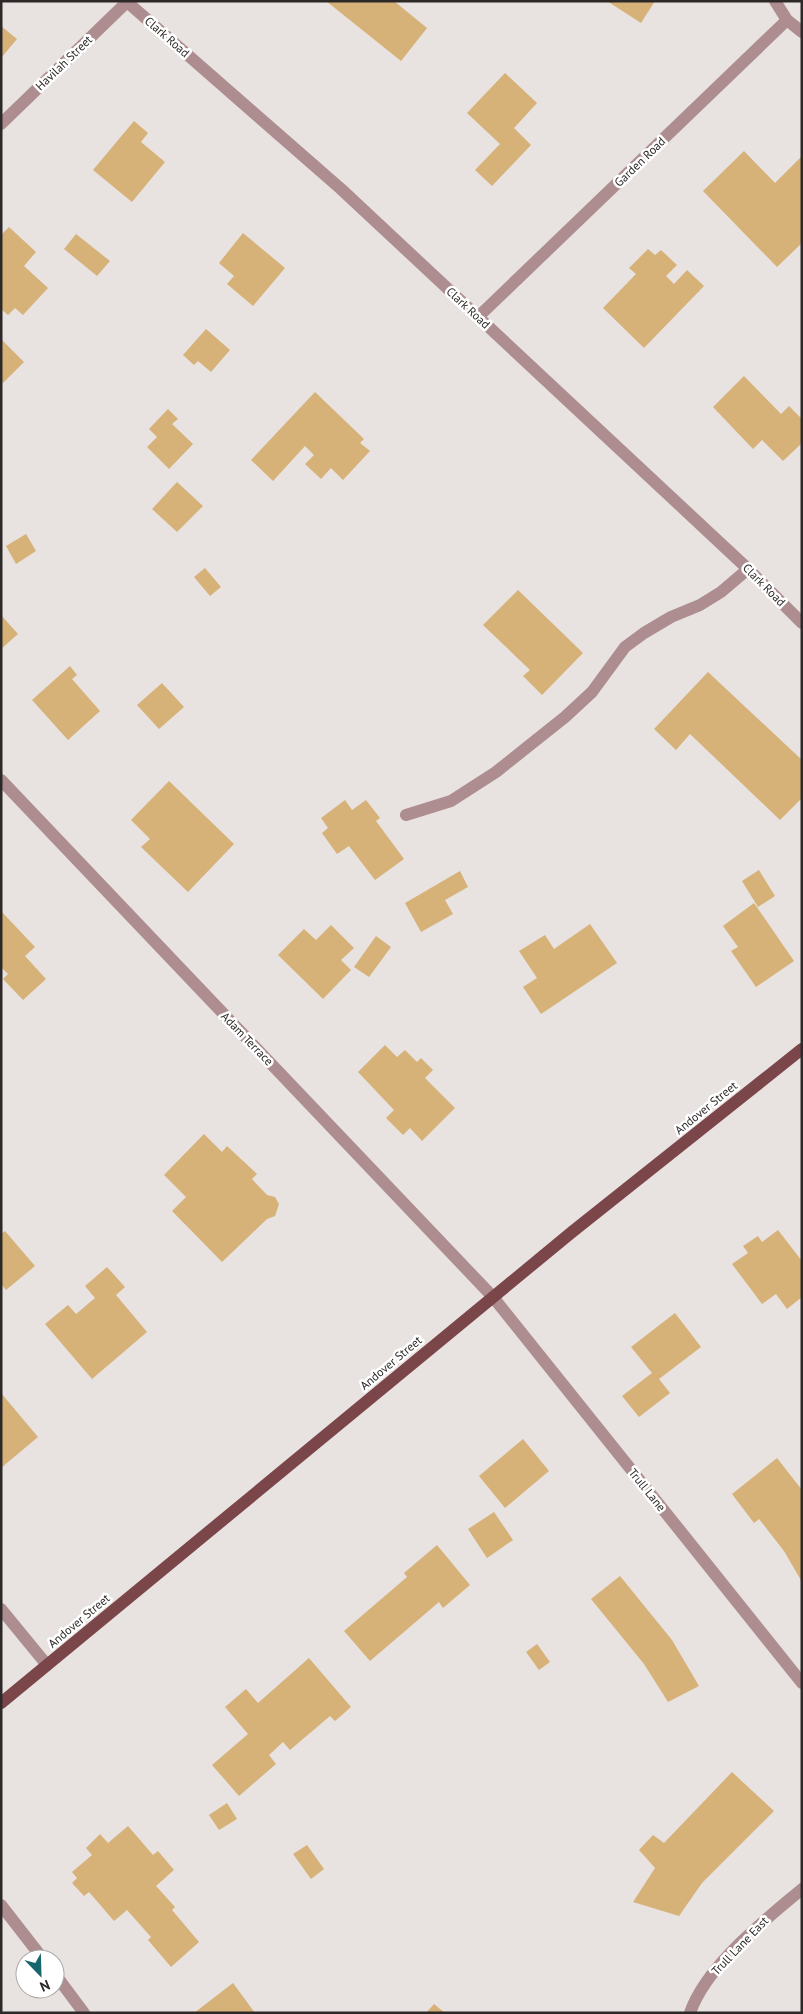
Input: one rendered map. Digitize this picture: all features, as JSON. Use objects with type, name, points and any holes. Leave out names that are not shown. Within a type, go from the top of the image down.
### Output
[{"type":"main road","name":"Andover Street","points":[[1,1703],[493,1297],[802,1049]]},
{"type":"street","points":[[775,1],[787,20],[802,32]]},
{"type":"street","name":"Havilah Street","points":[[1,124],[126,2]]},
{"type":"street","name":"Clark Road","points":[[126,2],[340,189],[748,569],[802,623]]},
{"type":"street","name":"Garden Road","points":[[478,317],[787,20]]},
{"type":"street","points":[[406,816],[451,800],[496,772],[565,717],[592,692],[625,647],[664,621],[700,605],[721,592],[748,569]]},
{"type":"street","name":"Adam Terrace","points":[[1,780],[493,1297]]},
{"type":"street","name":"Trull Lane","points":[[493,1297],[802,1683]]},
{"type":"street","points":[[1,1609],[47,1666]]},
{"type":"street","name":"Trull Lane East","points":[[690,2013],[697,1995],[748,1935],[802,1889]]},
{"type":"street","points":[[1,1905],[35,1949]]},
{"type":"street","points":[[65,1987],[84,2013]]},
{"type":"building","points":[[326,1],[394,1],[427,28],[401,61]]},
{"type":"building","points":[[607,1],[655,1],[641,23]]},
{"type":"building","points":[[1,26],[17,39],[1,58]]},
{"type":"building","points":[[505,73],[537,103],[514,128],[531,145],[492,186],[475,170],[500,144],[467,113]]},
{"type":"building","points":[[134,121],[148,133],[141,142],[165,162],[132,202],[93,170]]},
{"type":"building","points":[[744,151],[775,183],[802,156],[802,243],[777,267],[703,191]]},
{"type":"building","points":[[9,227],[36,252],[24,266],[48,288],[23,315],[15,308],[8,315],[1,309],[1,235]]},
{"type":"building","points":[[243,233],[285,268],[253,306],[227,284],[234,276],[219,263]]},
{"type":"building","points":[[76,234],[110,261],[97,276],[64,249]]},
{"type":"building","points":[[648,249],[655,255],[661,250],[677,265],[666,276],[674,284],[687,270],[704,286],[644,348],[603,308],[636,274],[629,268]]},
{"type":"building","points":[[206,329],[230,350],[211,372],[198,361],[194,365],[183,355]]},
{"type":"building","points":[[2,340],[24,362],[3,383],[1,381]]},
{"type":"building","points":[[744,376],[781,414],[789,406],[802,419],[802,443],[783,461],[762,440],[753,449],[713,407]]},
{"type":"building","points":[[315,392],[364,439],[360,443],[370,451],[343,480],[331,468],[321,479],[305,464],[314,455],[305,446],[273,481],[251,460]]},
{"type":"building","points":[[168,409],[178,419],[172,424],[193,444],[169,469],[147,447],[157,437],[149,429]]},
{"type":"building","points":[[177,482],[203,506],[177,532],[152,509]]},
{"type":"building","points":[[26,534],[36,551],[16,564],[6,546]]},
{"type":"building","points":[[205,568],[221,587],[210,596],[194,577]]},
{"type":"building","points":[[518,590],[583,653],[542,695],[523,676],[530,670],[483,625]]},
{"type":"building","points":[[1,615],[18,634],[1,649]]},
{"type":"building","points":[[70,666],[77,675],[72,679],[100,711],[68,740],[32,700]]},
{"type":"building","points":[[708,672],[802,760],[802,798],[780,820],[690,734],[676,750],[654,729]]},
{"type":"building","points":[[162,683],[184,707],[159,729],[137,705]]},
{"type":"building","points":[[169,781],[234,844],[188,892],[141,847],[150,839],[131,820]]},
{"type":"building","points":[[345,800],[352,810],[366,800],[380,818],[376,821],[404,859],[375,880],[349,846],[337,854],[322,833],[328,828],[321,818]]},
{"type":"building","points":[[759,870],[775,896],[758,907],[742,881]]},
{"type":"building","points":[[460,871],[468,887],[445,900],[453,914],[421,932],[405,903]]},
{"type":"building","points":[[754,903],[794,961],[756,987],[731,951],[738,947],[723,926]]},
{"type":"building","points":[[1,911],[35,947],[25,956],[46,979],[23,1000],[3,979],[8,974],[1,967]]},
{"type":"building","points":[[590,924],[617,963],[541,1014],[523,987],[537,978],[519,951],[545,935],[554,949]]},
{"type":"building","points":[[331,925],[354,948],[341,960],[351,970],[323,999],[278,955],[304,929],[316,940]]},
{"type":"building","points":[[376,936],[391,947],[369,977],[354,967]]},
{"type":"building","points":[[385,1045],[397,1057],[405,1050],[417,1062],[421,1058],[433,1070],[425,1078],[455,1108],[422,1141],[410,1128],[403,1135],[386,1118],[394,1110],[358,1072]]},
{"type":"building","points":[[204,1134],[222,1152],[227,1146],[257,1174],[252,1179],[267,1195],[275,1197],[279,1204],[275,1216],[267,1219],[222,1262],[172,1211],[186,1197],[164,1175]]},
{"type":"building","points":[[778,1230],[802,1261],[802,1297],[787,1309],[776,1294],[762,1304],[732,1264],[748,1253],[743,1246],[758,1236],[762,1242]]},
{"type":"building","points":[[5,1231],[35,1266],[6,1290],[1,1284],[1,1234]]},
{"type":"building","points":[[107,1267],[125,1287],[116,1295],[147,1332],[92,1379],[45,1324],[68,1305],[76,1314],[95,1298],[85,1286]]},
{"type":"building","points":[[675,1313],[701,1347],[659,1379],[670,1393],[639,1417],[622,1396],[652,1373],[631,1347]]},
{"type":"building","points":[[1,1393],[38,1437],[1,1468]]},
{"type":"building","points":[[523,1439],[549,1471],[505,1508],[479,1476]]},
{"type":"building","points":[[777,1458],[802,1490],[802,1582],[784,1551],[759,1519],[754,1523],[732,1494]]},
{"type":"building","points":[[494,1512],[513,1540],[487,1558],[468,1529]]},
{"type":"building","points":[[437,1545],[470,1585],[443,1608],[439,1602],[370,1661],[344,1631],[407,1577],[404,1573]]},
{"type":"building","points":[[620,1576],[672,1640],[699,1686],[668,1702],[644,1664],[591,1599]]},
{"type":"building","points":[[537,1644],[550,1662],[539,1670],[526,1652]]},
{"type":"building","points":[[309,1658],[351,1707],[335,1721],[330,1716],[290,1750],[283,1742],[269,1755],[276,1764],[239,1796],[212,1765],[248,1734],[225,1707],[246,1689],[258,1703]]},
{"type":"building","points":[[732,1772],[774,1811],[702,1883],[679,1916],[633,1902],[655,1868],[639,1850],[653,1835],[664,1843]]},
{"type":"building","points":[[227,1803],[237,1819],[219,1830],[209,1815]]},
{"type":"building","points":[[128,1826],[153,1855],[158,1851],[174,1870],[156,1886],[175,1907],[172,1910],[199,1942],[171,1967],[148,1940],[151,1937],[127,1910],[114,1921],[89,1892],[84,1896],[72,1883],[77,1878],[72,1872],[92,1855],[86,1848],[100,1834],[108,1843]]},
{"type":"building","points":[[307,1845],[324,1869],[311,1879],[293,1854]]},
{"type":"building","points":[[233,1983],[255,2013],[194,2013]]},
{"type":"building","points":[[434,2004],[445,2013],[426,2013]]}]
